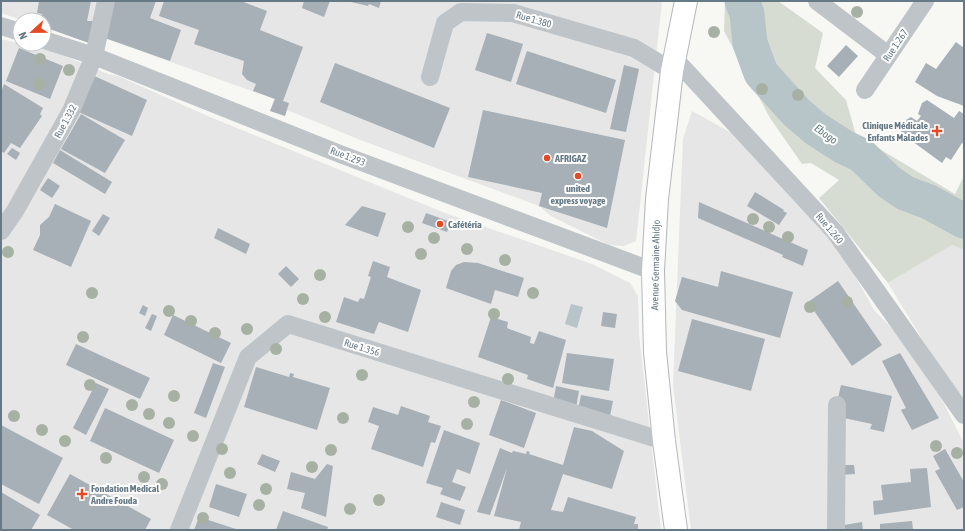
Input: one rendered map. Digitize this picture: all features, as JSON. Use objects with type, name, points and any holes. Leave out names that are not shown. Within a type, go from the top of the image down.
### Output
[{"type":"main road","name":"Avenue Germaine Ahidjo","points":[[676,530],[664,441],[655,352],[653,271],[657,200],[673,64],[686,1]]},
{"type":"street","name":"Rue 1.332","points":[[1,231],[15,211],[71,110],[94,56],[106,1]]},
{"type":"street","points":[[817,1],[888,55]]},
{"type":"street","name":"Rue 1.267","points":[[865,90],[925,1]]},
{"type":"street","name":"Rue 1.380","points":[[430,77],[445,23],[462,12],[513,13],[634,48],[673,64]]},
{"type":"street","points":[[1,26],[12,29]]},
{"type":"street","name":"Rue 1.293","points":[[52,43],[94,56],[340,154],[653,271]]},
{"type":"street","name":"Rue 1.260","points":[[673,64],[835,232],[964,415]]},
{"type":"street","name":"Rue 1.356","points":[[179,530],[248,357],[288,324],[664,441]]},
{"type":"street","points":[[836,530],[838,405]]},
{"type":"shaded area","points":[[1,1],[662,1],[636,241],[624,246],[609,245],[551,216],[539,206],[363,141],[287,110],[285,116],[270,111],[274,99],[107,39],[89,43],[52,30],[52,12],[12,12],[12,17],[1,13]]},
{"type":"shaded area","points":[[725,1],[778,1],[823,33],[815,68],[846,100],[856,135],[955,194],[964,176],[964,250],[952,245],[888,283],[819,198],[839,180],[811,163],[802,164],[770,118],[724,31]]},
{"type":"shaded area","points":[[1,39],[12,42],[12,52],[55,52],[108,74],[118,76],[210,117],[445,213],[592,264],[630,283],[638,296],[639,334],[661,530],[1,530]]},
{"type":"shaded area","points":[[692,111],[730,132],[781,178],[844,256],[874,310],[905,342],[943,402],[964,443],[964,530],[691,530],[673,385],[683,139]]},
{"type":"shaded area","points":[[952,245],[964,250],[964,408],[888,283]]},
{"type":"shaded area","points":[[571,304],[583,307],[577,328],[565,324]]},
{"type":"building","points":[[39,1],[91,1],[87,21],[93,21],[89,43],[52,30],[52,12],[37,12]]},
{"type":"building","points":[[114,1],[156,1],[150,18],[181,30],[170,61],[105,38]]},
{"type":"building","points":[[164,1],[241,1],[267,11],[260,30],[303,47],[283,101],[289,103],[285,116],[270,111],[275,99],[253,91],[256,84],[247,80],[242,74],[244,61],[194,44],[199,30],[159,16]]},
{"type":"building","points":[[304,1],[330,1],[324,17],[302,8]]},
{"type":"building","points":[[381,1],[379,8],[369,4],[368,6],[351,2]]},
{"type":"building","points":[[487,33],[523,44],[511,82],[475,70]]},
{"type":"building","points":[[956,42],[964,48],[964,106],[937,96],[915,82],[926,63],[936,69]]},
{"type":"building","points":[[846,45],[858,56],[839,77],[827,66]]},
{"type":"building","points":[[527,51],[616,80],[606,113],[516,84]]},
{"type":"building","points":[[17,52],[29,52],[63,66],[50,99],[6,81]]},
{"type":"building","points":[[335,63],[450,108],[434,148],[320,102]]},
{"type":"building","points":[[624,65],[639,69],[626,132],[610,129]]},
{"type":"building","points":[[90,74],[147,100],[132,136],[74,110]]},
{"type":"building","points":[[4,84],[43,108],[40,114],[42,116],[20,148],[11,143],[4,153],[1,151],[1,92]]},
{"type":"building","points":[[927,100],[954,118],[959,111],[964,114],[964,144],[962,143],[951,160],[946,157],[942,163],[901,133],[906,120],[911,117],[917,121],[921,116],[918,114],[922,103]]},
{"type":"building","name":"AFRIGAZ","points":[[483,110],[625,140],[607,228],[539,206],[542,193],[468,177]]},
{"type":"building","points":[[81,114],[125,140],[105,173],[61,149]]},
{"type":"building","points":[[12,148],[20,153],[16,160],[7,154]]},
{"type":"building","points":[[60,150],[112,182],[105,194],[53,163]]},
{"type":"building","points":[[48,178],[60,186],[52,198],[40,190]]},
{"type":"building","points":[[755,192],[787,213],[779,225],[747,206]]},
{"type":"building","points":[[699,202],[808,250],[803,266],[782,257],[783,255],[698,218]]},
{"type":"building","points":[[55,204],[91,221],[71,267],[33,250],[40,235],[40,225],[49,217]]},
{"type":"building","points":[[362,206],[386,213],[378,237],[345,225]]},
{"type":"building","points":[[426,213],[451,222],[447,232],[422,223]]},
{"type":"building","points":[[103,214],[110,218],[99,236],[92,231]]},
{"type":"building","points":[[218,228],[250,244],[246,254],[214,238]]},
{"type":"building","points":[[373,261],[390,267],[387,277],[421,290],[408,332],[379,322],[374,334],[336,322],[344,297],[358,302],[360,298],[364,299],[371,277],[368,276]]},
{"type":"building","points":[[464,262],[478,263],[524,278],[518,297],[495,290],[491,304],[446,288],[451,271],[456,265]]},
{"type":"building","points":[[286,266],[299,279],[291,287],[278,274]]},
{"type":"building","points":[[721,271],[793,292],[780,338],[682,310],[675,301],[682,277],[718,287]]},
{"type":"building","points":[[838,281],[882,345],[852,366],[808,302]]},
{"type":"building","points":[[143,305],[148,308],[145,316],[139,313]]},
{"type":"building","points":[[603,312],[617,314],[615,328],[601,326]]},
{"type":"building","points":[[152,314],[157,316],[151,331],[145,328]]},
{"type":"building","points":[[173,315],[231,343],[221,363],[164,335]]},
{"type":"building","points":[[491,317],[508,322],[507,328],[531,337],[530,343],[534,344],[539,331],[566,340],[553,388],[527,379],[528,375],[478,357]]},
{"type":"building","points":[[692,319],[765,339],[751,391],[678,371]]},
{"type":"building","points":[[76,344],[150,378],[140,399],[66,365]]},
{"type":"building","points":[[567,353],[614,359],[609,391],[562,383]]},
{"type":"building","points":[[900,353],[939,418],[912,430],[901,410],[906,408],[882,361]]},
{"type":"building","points":[[213,363],[225,367],[206,418],[194,413]]},
{"type":"building","points":[[256,367],[289,377],[290,373],[294,374],[293,377],[330,388],[317,430],[244,407]]},
{"type":"building","points":[[96,383],[109,389],[86,435],[73,428]]},
{"type":"building","points":[[841,385],[892,396],[884,432],[870,429],[872,424],[834,416]]},
{"type":"building","points":[[556,386],[579,391],[576,408],[553,403]]},
{"type":"building","points":[[581,395],[613,401],[610,416],[578,410]]},
{"type":"building","points":[[501,400],[536,413],[524,448],[489,435]]},
{"type":"building","points":[[401,406],[430,416],[428,422],[441,426],[435,443],[431,442],[423,467],[371,449],[379,426],[368,422],[373,407],[398,415]]},
{"type":"building","points":[[105,408],[174,440],[159,473],[90,441]]},
{"type":"building","points":[[1,425],[63,458],[39,504],[1,484]]},
{"type":"building","points":[[574,427],[592,431],[624,451],[612,489],[563,474],[551,510],[563,512],[568,497],[636,517],[634,524],[638,524],[638,530],[519,530],[521,522],[494,516],[507,468],[490,515],[477,512],[500,448],[512,453],[513,451],[526,454],[527,451],[530,452],[529,454],[563,465]]},
{"type":"building","points":[[444,430],[480,443],[470,474],[457,469],[452,482],[466,487],[460,501],[440,494],[443,488],[426,483]]},
{"type":"building","points":[[945,449],[964,482],[964,507],[957,510],[935,471],[940,469],[933,456]]},
{"type":"building","points":[[262,454],[280,461],[275,472],[257,464]]},
{"type":"building","points":[[327,464],[333,466],[326,517],[301,508],[305,493],[287,489],[291,472],[315,479]]},
{"type":"building","points":[[839,465],[854,465],[855,474],[839,475]]},
{"type":"building","points":[[927,468],[931,507],[874,515],[873,501],[883,500],[881,485],[911,482],[910,469]]},
{"type":"building","name":"Fondation Medical Andre Fouda","points":[[70,474],[151,519],[145,530],[74,530],[47,515]]},
{"type":"building","points":[[216,484],[247,494],[239,517],[209,507]]},
{"type":"building","points":[[1,492],[40,515],[31,530],[1,530]]},
{"type":"building","points":[[441,502],[465,510],[460,525],[436,517]]},
{"type":"building","points":[[283,511],[328,527],[327,530],[276,530]]},
{"type":"building","points":[[199,517],[239,530],[194,530]]},
{"type":"building","points":[[912,521],[913,530],[880,530],[880,524]]},
{"type":"building","points":[[862,522],[863,530],[838,530],[838,526]]},
{"type":"waterway","name":"Ebogo","points":[[742,1],[747,14],[750,43],[761,73],[796,112],[816,129],[844,147],[861,155],[889,182],[905,193],[929,202],[964,221]]},
{"type":"place","name":"Clinique Médicale Enfants Malades","points":[[937,131]]},
{"type":"place","name":"AFRIGAZ","points":[[547,158]]},
{"type":"place","name":"united express voyage","points":[[578,176]]},
{"type":"place","name":"Cafétéria","points":[[440,224]]},
{"type":"place","name":"Fondation Medical Andre Fouda","points":[[82,494]]}]
